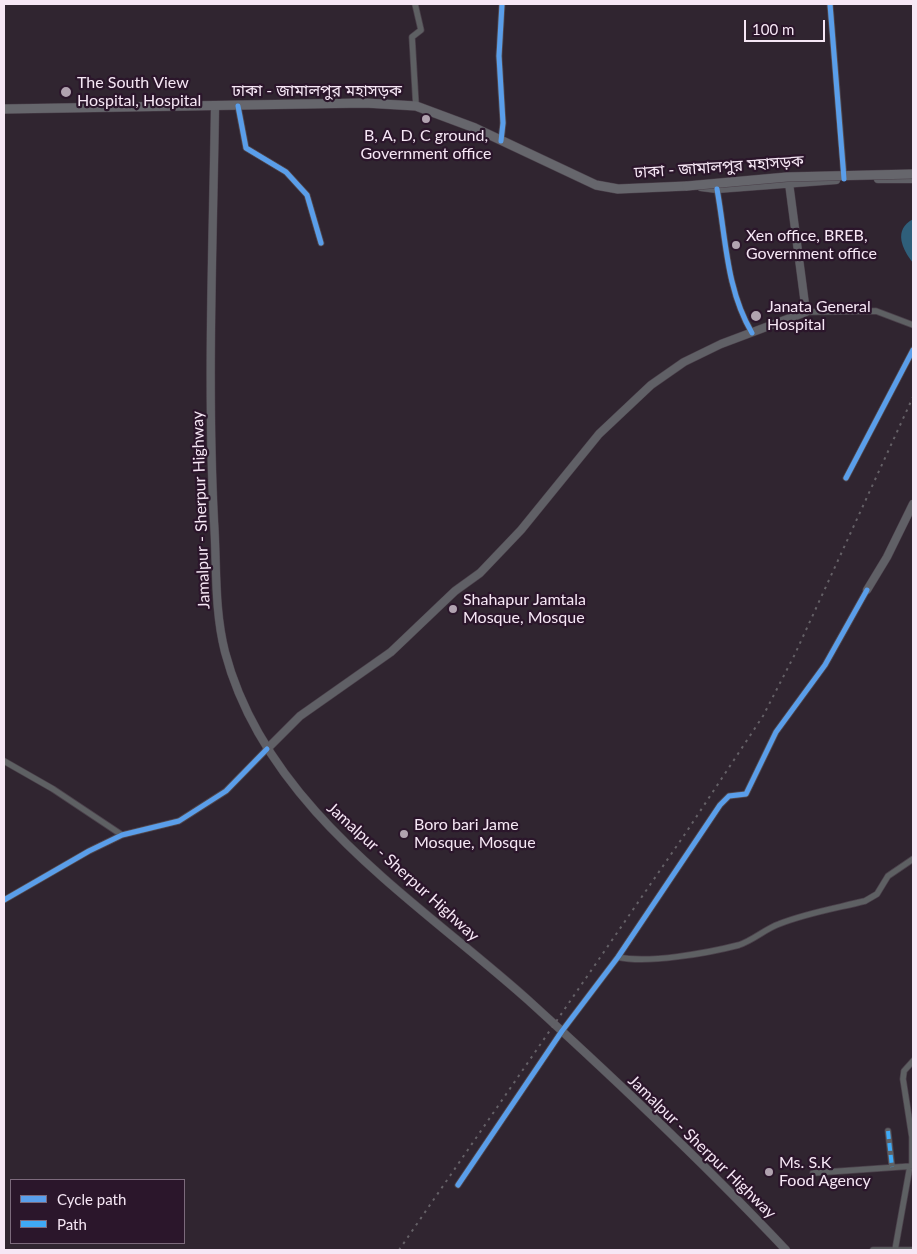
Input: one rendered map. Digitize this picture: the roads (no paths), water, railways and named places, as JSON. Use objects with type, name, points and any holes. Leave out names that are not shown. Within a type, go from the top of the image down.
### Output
[{"type":"highway","name":"ঢাকা - জামালপুর মহাসড়ক","points":[[4,109],[215,107],[365,103],[416,106],[475,128],[596,184],[618,189],[687,186],[797,177],[913,174]]},
{"type":"main road","name":"Jamalpur - Sherpur Highway","points":[[215,107],[210,447],[216,600],[225,652],[243,700],[267,749],[300,796],[341,840],[562,1031],[713,1173],[786,1250]]},
{"type":"main road","points":[[687,186],[717,189],[844,179],[913,179]]},
{"type":"main road","points":[[267,749],[300,716],[391,652],[455,591],[480,573],[521,530],[599,434],[651,385],[684,362],[806,312],[789,184]]},
{"type":"main road","points":[[867,590],[887,557],[913,504]]},
{"type":"street","points":[[415,4],[421,30],[412,39],[416,106]]},
{"type":"street","points":[[501,141],[503,123],[499,56],[502,4]]},
{"type":"street","points":[[830,4],[844,179]]},
{"type":"street","points":[[238,106],[246,148],[286,172],[307,194],[321,243]]},
{"type":"street","points":[[717,189],[728,269],[744,318],[752,333]]},
{"type":"street","points":[[806,312],[876,310],[913,325]]},
{"type":"street","points":[[846,478],[913,350]]},
{"type":"street","points":[[458,1185],[562,1031],[618,957],[720,805],[729,796],[746,794],[776,732],[825,665],[867,590]]},
{"type":"street","points":[[4,900],[89,851],[122,836],[179,820],[226,791],[267,749]]},
{"type":"street","points":[[4,761],[53,789],[122,836]]},
{"type":"street","points":[[618,957],[633,960],[654,960],[739,944],[756,938],[763,931],[780,923],[871,898],[877,894],[888,876],[913,859]]},
{"type":"street","points":[[895,1250],[912,1166],[912,1137],[903,1079],[904,1071],[913,1060]]},
{"type":"street","points":[[888,1131],[892,1167]]},
{"type":"street","points":[[813,1173],[912,1166]]},
{"type":"street","points":[[873,1250],[913,1250]]},
{"type":"water","points":[[913,219],[913,263],[903,246],[901,234],[907,223]]},
{"type":"railway","points":[[399,1250],[685,834],[763,716],[795,654],[913,397]]},
{"type":"place","name":"The South View Hospital, Hospital","points":[[66,92]]},
{"type":"place","name":"B, A, D, C ground, Government office","points":[[426,119]]},
{"type":"place","name":"Xen office, BREB, Government office","points":[[736,245]]},
{"type":"place","name":"Janata General Hospital","points":[[756,316]]},
{"type":"place","name":"Shahapur Jamtala Mosque, Mosque","points":[[453,609]]},
{"type":"place","name":"Boro bari Jame Mosque, Mosque","points":[[404,834]]},
{"type":"place","name":"Ms. S.K Food Agency","points":[[769,1172]]}]
